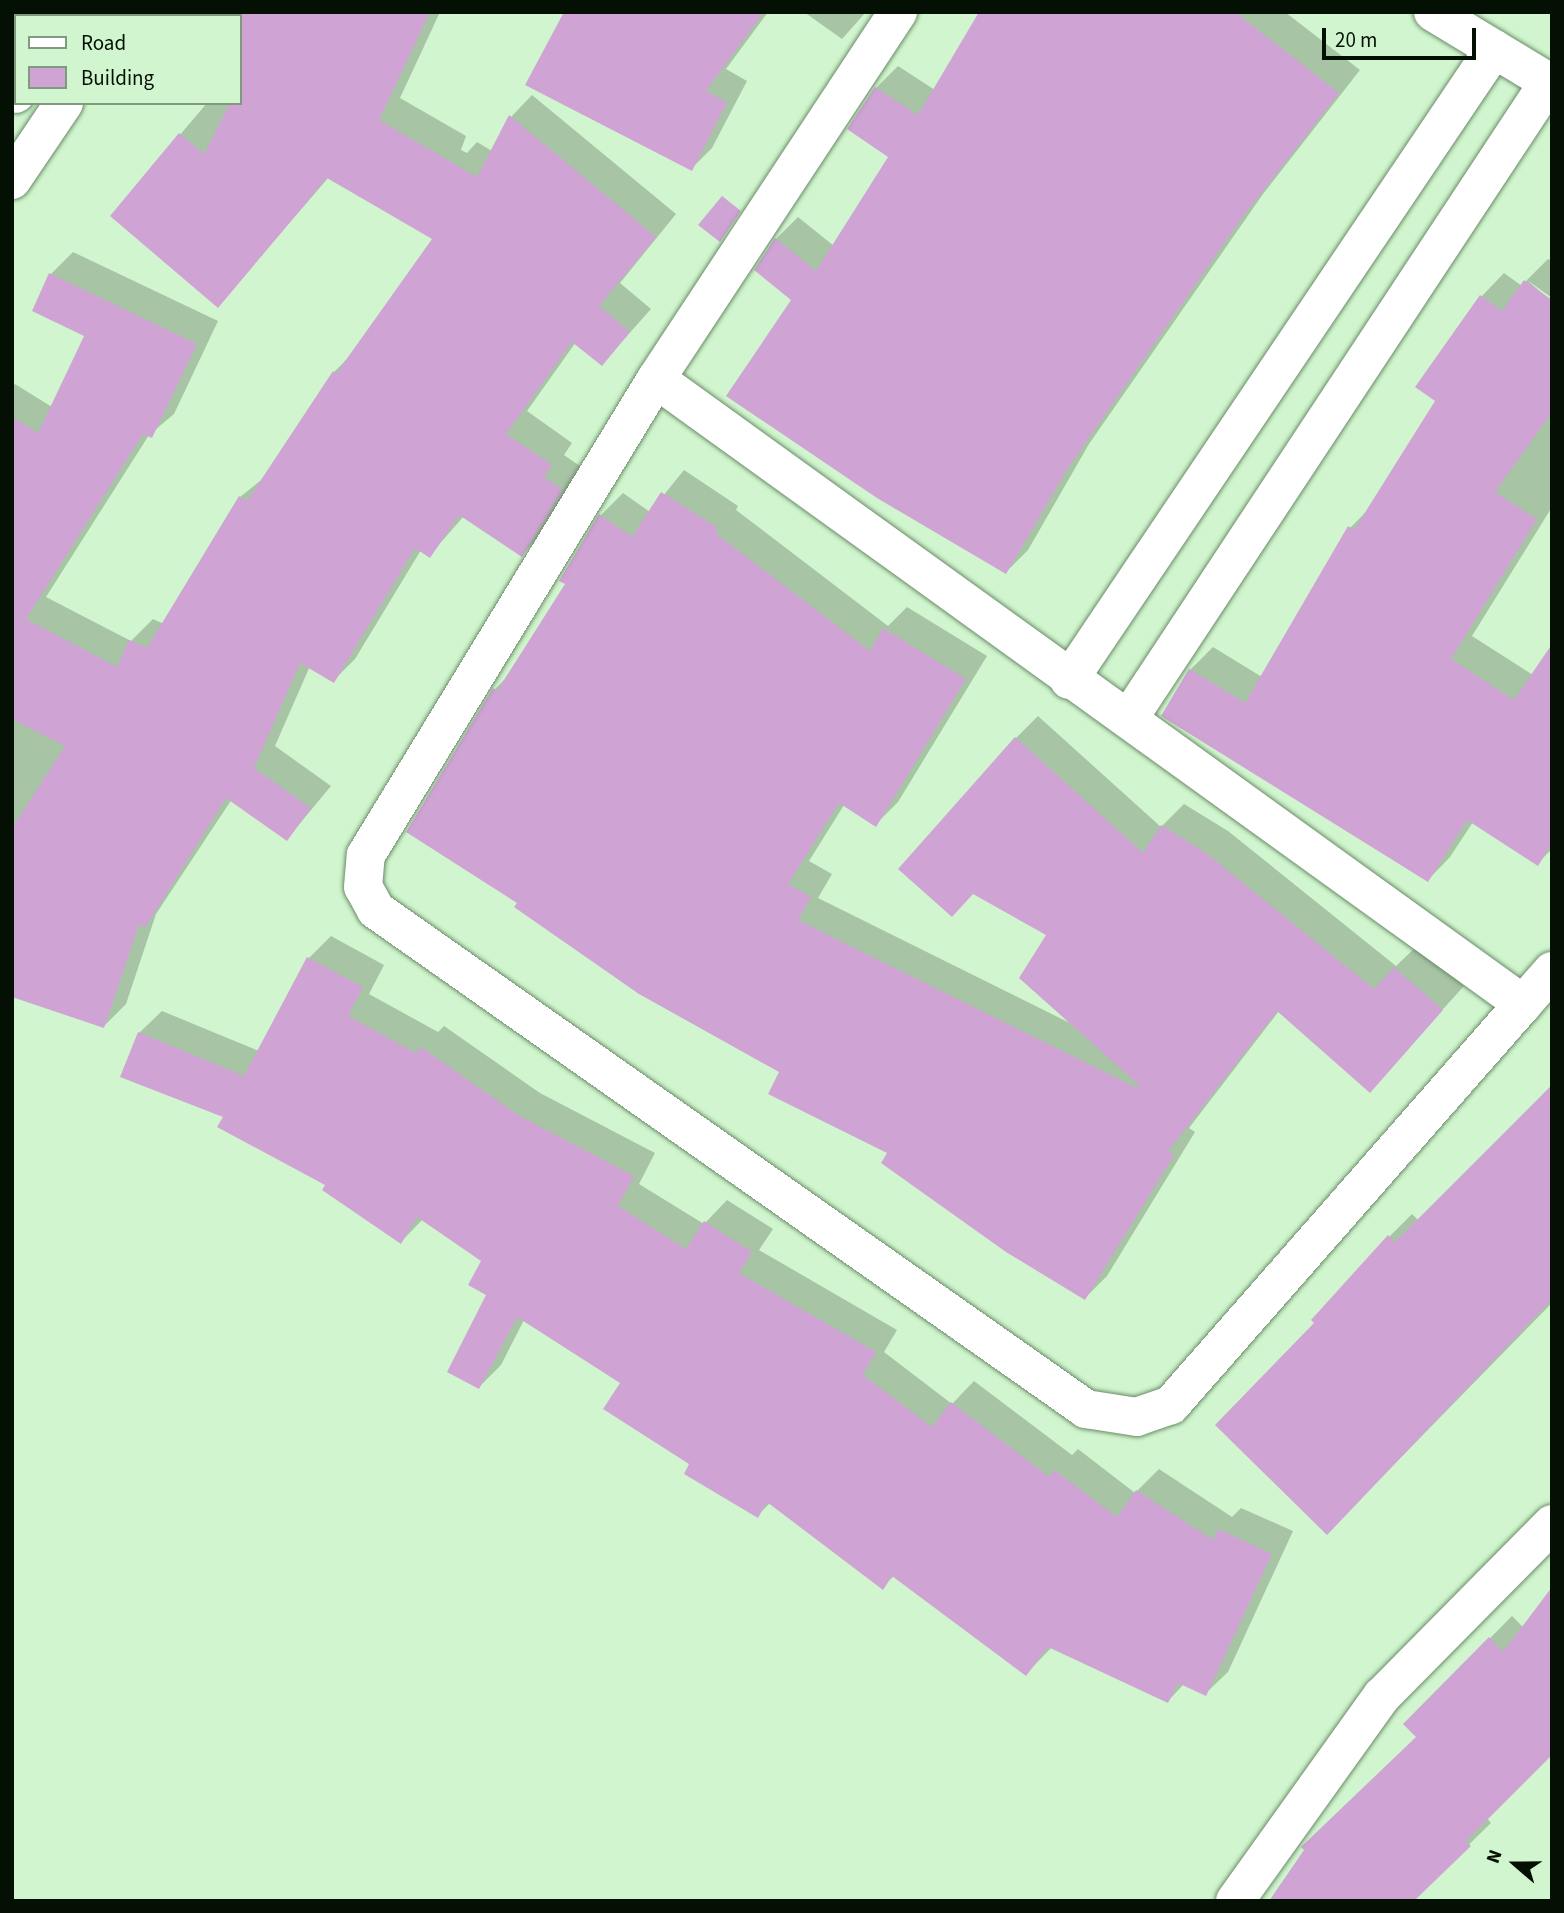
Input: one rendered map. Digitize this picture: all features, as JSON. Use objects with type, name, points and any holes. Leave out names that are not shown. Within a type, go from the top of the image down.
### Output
[{"type":"street","points":[[898,12],[656,379],[366,855],[363,887],[376,910],[1086,1409],[1114,1416],[1137,1417],[1171,1405],[1552,971]]},
{"type":"street","points":[[1129,718],[1550,83],[1433,12]]},
{"type":"street","points":[[1069,680],[1494,48]]},
{"type":"street","points":[[12,180],[49,109]]},
{"type":"street","points":[[656,379],[1069,680],[1129,718],[1523,1004]]},
{"type":"street","points":[[1235,1901],[1382,1696],[1552,1524]]},
{"type":"building","points":[[430,12],[379,120],[477,177],[509,115],[656,237],[599,306],[630,332],[602,366],[572,342],[506,434],[552,465],[544,477],[563,490],[522,557],[459,515],[430,558],[415,548],[334,683],[300,663],[254,768],[311,808],[287,841],[226,798],[145,928],[139,924],[104,1028],[12,997],[12,828],[65,746],[12,719],[12,417],[38,433],[84,336],[32,311],[49,273],[197,344],[152,438],[143,434],[26,619],[117,667],[129,640],[147,648],[239,496],[247,501],[333,371],[336,374],[432,239],[327,178],[218,308],[110,216],[179,133],[204,154],[229,105],[242,105],[240,14]]},
{"type":"building","points":[[564,12],[764,12],[706,91],[727,102],[692,171],[525,85]]},
{"type":"building","points":[[979,12],[1235,12],[1339,93],[1241,219],[1068,468],[1006,574],[877,498],[726,396],[791,300],[754,270],[775,238],[816,271],[888,157],[847,129],[875,87],[918,115]]},
{"type":"building","points":[[722,196],[741,211],[720,242],[698,225]]},
{"type":"building","points":[[1524,280],[1552,300],[1552,412],[1495,492],[1537,519],[1451,659],[1514,700],[1552,644],[1552,843],[1538,866],[1467,820],[1428,882],[1161,716],[1189,669],[1245,703],[1348,526],[1354,530],[1435,401],[1415,387],[1480,295],[1502,311]]},
{"type":"building","points":[[661,492],[718,528],[715,533],[870,651],[883,628],[966,679],[876,827],[839,803],[788,884],[811,897],[798,920],[1137,1088],[1139,1085],[1019,978],[1046,935],[973,894],[952,917],[898,869],[1015,737],[1143,853],[1161,825],[1206,853],[1374,989],[1394,967],[1443,1010],[1370,1093],[1277,1011],[1168,1151],[1174,1155],[1085,1300],[1006,1252],[881,1163],[887,1153],[768,1094],[779,1072],[639,994],[514,907],[517,903],[406,832],[493,688],[497,691],[565,584],[559,581],[599,514],[632,537]]},
{"type":"building","points":[[307,957],[363,987],[348,1016],[416,1053],[421,1047],[518,1115],[634,1176],[618,1206],[686,1249],[704,1221],[752,1252],[739,1273],[876,1352],[863,1375],[932,1427],[951,1402],[1049,1477],[1054,1470],[1117,1517],[1136,1490],[1213,1540],[1218,1529],[1272,1554],[1206,1696],[1178,1683],[1168,1703],[1048,1647],[1026,1676],[892,1576],[883,1590],[767,1502],[758,1518],[684,1474],[689,1464],[603,1409],[620,1383],[517,1317],[479,1389],[447,1372],[486,1295],[468,1285],[481,1261],[417,1217],[401,1244],[322,1190],[325,1185],[217,1127],[223,1117],[120,1077],[138,1032],[244,1076]]},
{"type":"building","points":[[1552,1085],[1552,1299],[1327,1535],[1215,1425],[1314,1323],[1311,1320],[1388,1235],[1395,1242]]},
{"type":"building","points":[[1552,1587],[1552,1755],[1466,1841],[1471,1846],[1414,1901],[1269,1901],[1304,1850],[1301,1847],[1416,1737],[1403,1724],[1489,1637],[1503,1652]]}]
